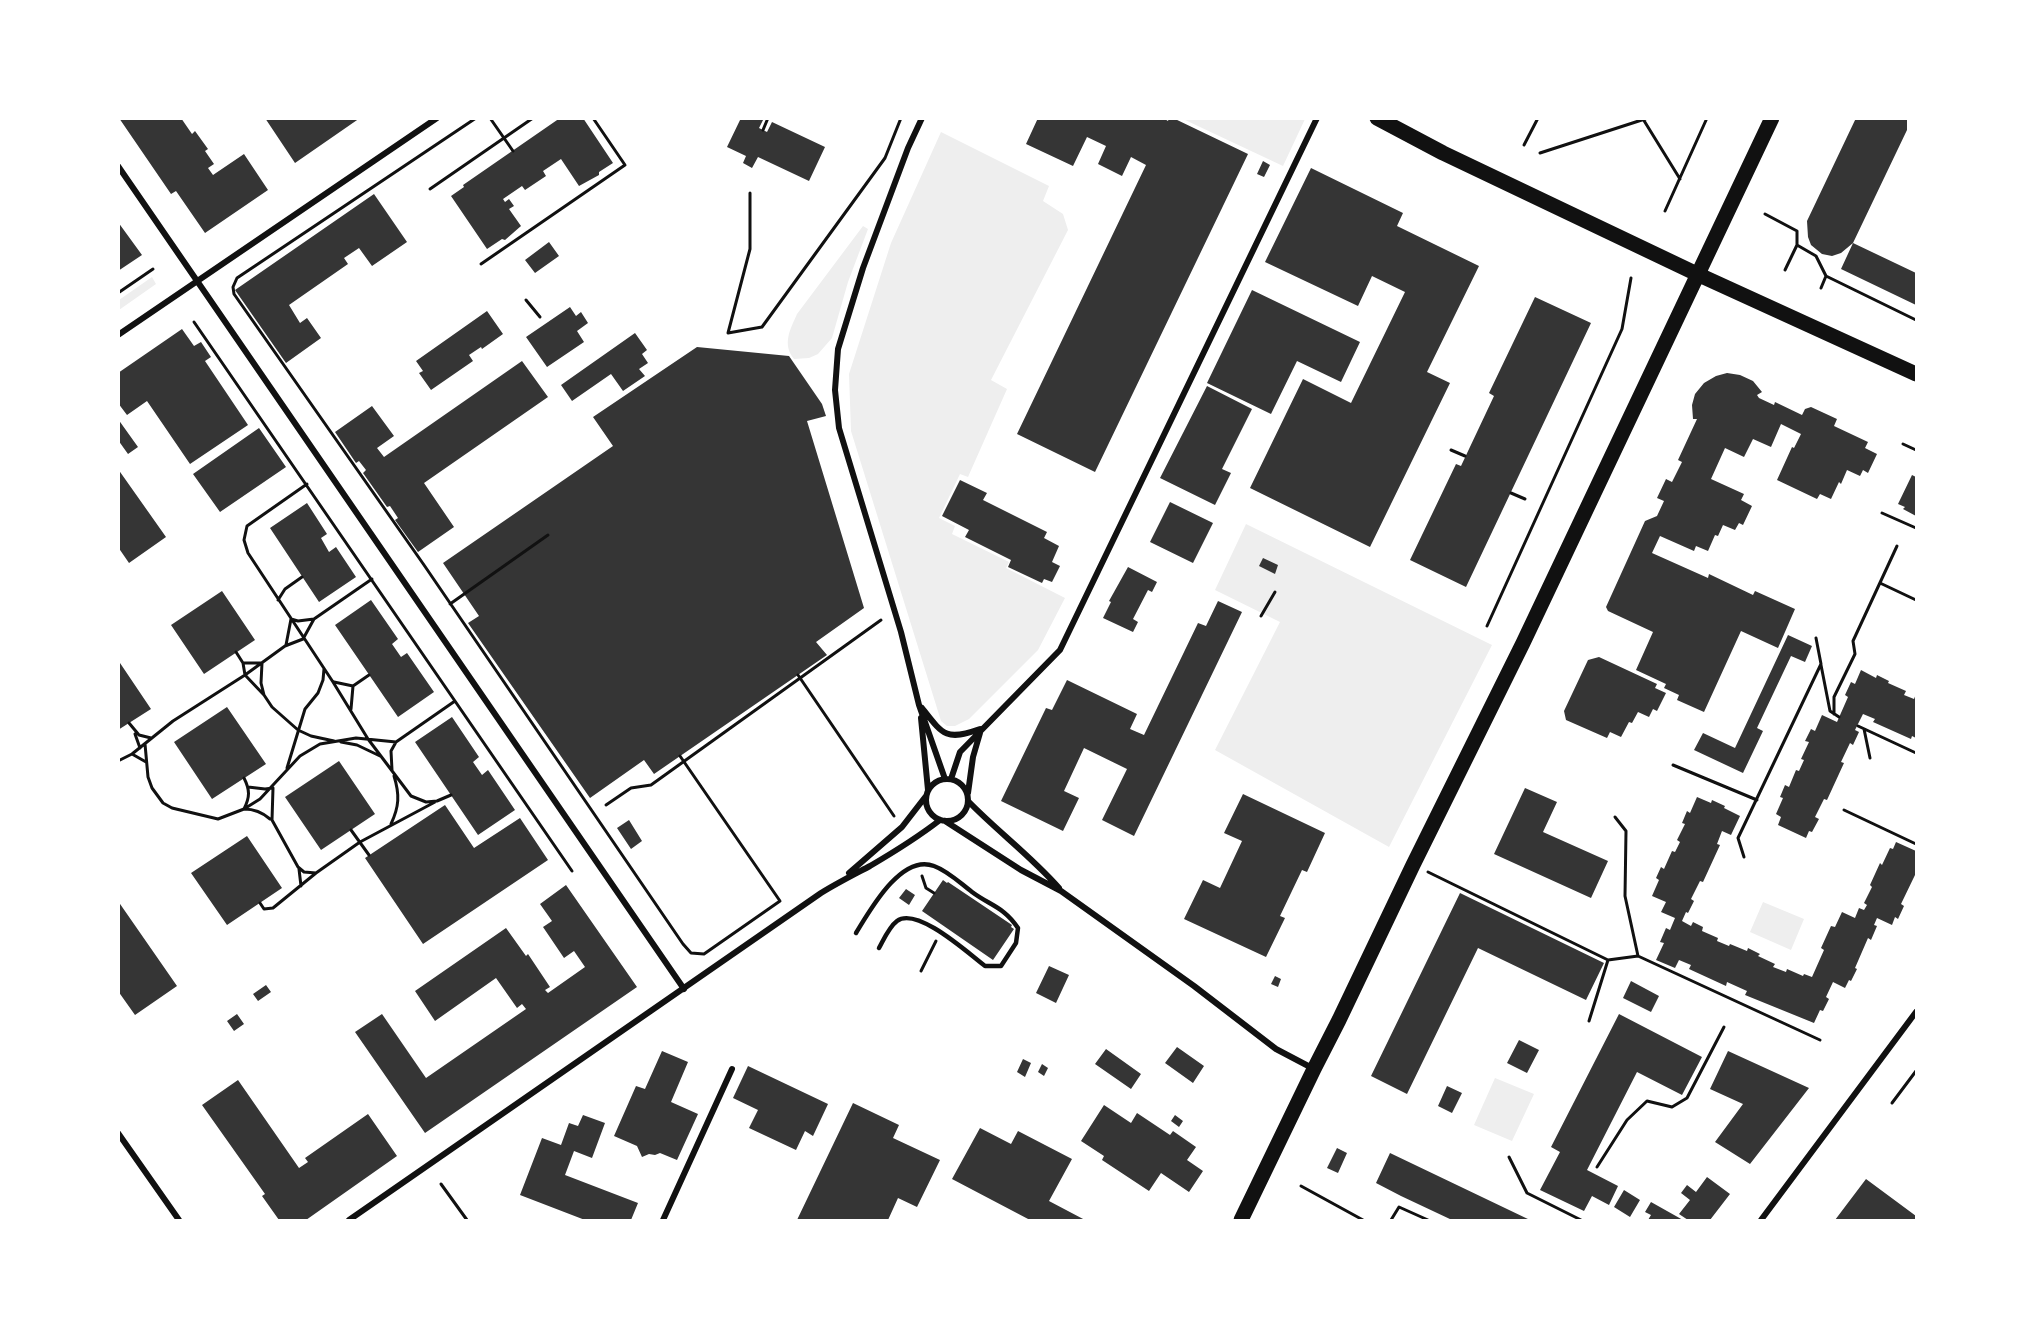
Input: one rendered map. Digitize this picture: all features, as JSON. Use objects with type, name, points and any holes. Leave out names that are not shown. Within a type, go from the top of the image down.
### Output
[{"type":"main road","points":[[1377,118],[1443,153],[1500,178],[1697,274],[1917,374]]},
{"type":"main road","points":[[1242,1221],[1535,617],[1772,118]]},
{"type":"street","points":[[118,335],[437,118]]},
{"type":"street","points":[[922,118],[908,148],[863,268],[838,349],[835,390],[840,428],[919,705],[948,779]]},
{"type":"street","points":[[948,779],[960,753],[1060,650],[1317,118]]},
{"type":"street","points":[[118,166],[684,989]]},
{"type":"street","points":[[919,705],[935,725],[946,734],[960,736],[981,729]]},
{"type":"street","points":[[919,705],[926,804],[930,812],[1021,870],[1061,891],[1194,986],[1276,1049],[1314,1069]]},
{"type":"street","points":[[846,876],[868,866],[943,820],[954,819],[962,814],[968,799],[972,758],[981,729]]},
{"type":"street","points":[[349,1221],[846,876],[902,827],[934,783],[948,779],[961,784],[968,799],[993,826],[1028,856],[1061,891]]},
{"type":"street","points":[[1761,1221],[1917,1012]]},
{"type":"street","points":[[663,1221],[732,1069]]},
{"type":"street","points":[[118,1132],[179,1221]]},
{"type":"lane","points":[[856,933],[879,896],[893,880],[911,868],[928,864],[951,876],[1008,914],[1018,928],[1016,943],[1001,966],[985,966],[922,920],[908,917],[899,920],[890,928],[879,948]]},
{"type":"path","points":[[476,118],[237,278],[233,286],[234,294],[683,944],[691,953],[704,954],[780,901],[680,756]]},
{"type":"path","points":[[490,118],[513,151]]},
{"type":"path","points":[[430,189],[533,118]]},
{"type":"path","points":[[482,264],[625,165],[593,118]]},
{"type":"path","points":[[763,130],[768,118]]},
{"type":"path","points":[[750,193],[750,249],[728,333],[762,327],[885,158],[902,118]]},
{"type":"path","points":[[1524,145],[1538,118]]},
{"type":"path","points":[[1665,211],[1707,118]]},
{"type":"path","points":[[1540,153],[1644,119],[1680,179]]},
{"type":"path","points":[[1765,214],[1797,231],[1797,244],[1785,270]]},
{"type":"path","points":[[1797,244],[1816,256],[1826,276],[1917,320]]},
{"type":"path","points":[[118,293],[153,269]]},
{"type":"path","points":[[1821,288],[1826,276]]},
{"type":"path","points":[[1486,626],[1622,329],[1631,278]]},
{"type":"path","points":[[526,300],[540,317]]},
{"type":"path","points":[[194,322],[572,871]]},
{"type":"path","points":[[1903,444],[1917,450]]},
{"type":"path","points":[[1451,450],[1465,456]]},
{"type":"path","points":[[307,484],[252,521],[245,531],[244,540],[248,553],[368,739],[411,796],[416,800],[437,801]]},
{"type":"path","points":[[1511,493],[1525,499]]},
{"type":"path","points":[[1882,513],[1917,528]]},
{"type":"path","points":[[450,604],[548,535]]},
{"type":"path","points":[[1834,714],[1834,697],[1855,654],[1853,641],[1897,546]]},
{"type":"path","points":[[278,600],[285,589],[302,577]]},
{"type":"path","points":[[118,761],[132,754],[195,706],[245,675],[285,646],[303,639],[314,619],[372,579]]},
{"type":"path","points":[[1880,583],[1917,600]]},
{"type":"path","points":[[272,590],[285,589]]},
{"type":"path","points":[[1261,616],[1275,592]]},
{"type":"path","points":[[291,619],[298,621],[314,619]]},
{"type":"path","points":[[285,646],[291,619]]},
{"type":"path","points":[[606,805],[631,788],[651,785],[801,680],[881,620]]},
{"type":"path","points":[[1816,638],[1830,711],[1839,717]]},
{"type":"path","points":[[236,652],[243,663],[245,675],[277,712],[298,730],[310,736],[357,746],[381,756]]},
{"type":"path","points":[[243,663],[262,663]]},
{"type":"path","points":[[262,663],[261,683],[264,695]]},
{"type":"path","points":[[1744,857],[1738,838],[1821,664]]},
{"type":"path","points":[[285,772],[296,745],[305,709],[321,687],[324,668]]},
{"type":"path","points":[[333,682],[353,686],[369,675]]},
{"type":"path","points":[[798,675],[894,816]]},
{"type":"path","points":[[351,711],[353,686]]},
{"type":"path","points":[[391,826],[398,810],[399,800],[391,751],[396,742],[455,701]]},
{"type":"path","points":[[129,723],[140,748]]},
{"type":"path","points":[[1858,726],[1917,753]]},
{"type":"path","points":[[1864,729],[1870,758]]},
{"type":"path","points":[[135,733],[151,738]]},
{"type":"path","points":[[145,744],[148,777],[152,788],[163,803],[172,808],[218,819],[244,809],[260,799],[273,788],[300,756],[320,744],[368,739],[396,742]]},
{"type":"path","points":[[132,754],[146,762]]},
{"type":"path","points":[[1673,765],[1757,800]]},
{"type":"path","points":[[244,778],[248,787],[249,799],[244,809]]},
{"type":"path","points":[[248,787],[273,788]]},
{"type":"path","points":[[272,820],[273,788]]},
{"type":"path","points":[[260,903],[264,909],[273,908],[316,873],[360,842],[450,795]]},
{"type":"path","points":[[244,809],[254,809],[272,820],[298,867],[301,886]]},
{"type":"path","points":[[1844,810],[1917,844]]},
{"type":"path","points":[[1616,818],[1626,831],[1625,896],[1638,956]]},
{"type":"path","points":[[351,830],[369,855]]},
{"type":"path","points":[[1413,865],[1608,960],[1638,956],[1820,1040]]},
{"type":"path","points":[[298,867],[304,872],[316,873]]},
{"type":"path","points":[[921,970],[941,933]]},
{"type":"path","points":[[1589,1021],[1608,960]]},
{"type":"path","points":[[1598,1167],[1627,1120],[1647,1101],[1672,1107],[1687,1098],[1724,1027]]},
{"type":"path","points":[[1892,1103],[1917,1071]]},
{"type":"path","points":[[1509,1157],[1527,1193],[1581,1221]]},
{"type":"path","points":[[441,1184],[467,1221]]},
{"type":"path","points":[[1301,1186],[1363,1221]]},
{"type":"path","points":[[1391,1221],[1399,1207],[1428,1221]]},
{"type":"shaded area","points":[[1305,118],[1283,166],[1183,119]]},
{"type":"shaded area","points":[[941,132],[1049,186],[1043,201],[1063,214],[1068,230],[991,380],[1007,389],[968,477],[960,474],[939,518],[955,526],[952,534],[1009,562],[1006,568],[1065,598],[1038,650],[969,719],[955,726],[947,726],[941,721],[851,431],[849,374],[891,243]]},
{"type":"shaded area","points":[[863,226],[868,229],[848,282],[832,338],[818,354],[809,358],[794,359],[788,348],[788,342],[797,314]]},
{"type":"shaded area","points":[[152,277],[156,284],[119,310],[119,300]]},
{"type":"shaded area","points":[[1246,524],[1492,645],[1389,847],[1215,750],[1280,622],[1215,590]]},
{"type":"shaded area","points":[[1763,902],[1804,919],[1791,950],[1750,932]]},
{"type":"shaded area","points":[[1495,1078],[1534,1094],[1512,1141],[1474,1125]]},
{"type":"building","points":[[119,118],[181,118],[192,134],[195,131],[208,149],[205,151],[214,164],[208,168],[213,175],[244,154],[268,190],[205,233],[176,191],[171,194]]},
{"type":"building","points":[[265,118],[360,118],[295,163]]},
{"type":"building","points":[[560,118],[583,118],[613,163],[599,172],[599,175],[579,186],[561,159],[543,171],[546,176],[525,190],[522,186],[503,199],[505,202],[509,199],[514,206],[509,209],[521,226],[505,240],[502,239],[487,249],[451,196],[464,187],[463,185]]},
{"type":"building","points":[[741,118],[764,118],[759,128],[767,132],[772,122],[825,147],[809,181],[758,157],[752,168],[743,163],[746,156],[727,147]]},
{"type":"building","points":[[1038,118],[1163,118],[1168,121],[1169,118],[1173,118],[1248,154],[1095,472],[1017,434],[1146,165],[1131,157],[1122,176],[1098,164],[1106,146],[1087,137],[1073,166],[1026,144]]},
{"type":"building","points":[[1856,118],[1907,118],[1907,130],[1853,243],[1841,253],[1832,256],[1822,254],[1811,245],[1807,221]]},
{"type":"building","points":[[1263,161],[1270,165],[1264,177],[1257,174]]},
{"type":"building","points":[[1311,168],[1403,213],[1397,226],[1479,266],[1427,372],[1450,383],[1370,547],[1250,488],[1303,379],[1351,403],[1405,292],[1372,276],[1358,306],[1265,262]]},
{"type":"building","points":[[374,194],[407,242],[372,266],[359,248],[344,258],[348,264],[289,305],[300,323],[307,318],[321,338],[286,363],[235,290]]},
{"type":"building","points":[[118,222],[142,255],[118,271]]},
{"type":"building","points":[[549,242],[559,256],[535,273],[525,260]]},
{"type":"building","points":[[1853,243],[1916,273],[1916,305],[1841,269]]},
{"type":"building","points":[[1252,290],[1360,342],[1341,382],[1297,361],[1271,414],[1207,383]]},
{"type":"building","points":[[1535,297],[1591,323],[1466,587],[1410,560],[1456,464],[1461,466],[1494,396],[1489,393]]},
{"type":"building","points":[[570,307],[576,316],[581,312],[588,323],[577,331],[584,342],[547,367],[526,337]]},
{"type":"building","points":[[487,311],[503,334],[469,355],[473,361],[431,390],[419,373],[423,371],[416,361]]},
{"type":"building","points":[[182,329],[194,346],[201,342],[211,357],[205,361],[248,425],[190,464],[147,401],[127,415],[118,403],[118,373]]},
{"type":"building","points":[[635,333],[647,350],[642,354],[648,363],[639,369],[645,376],[623,391],[611,374],[572,401],[561,385]]},
{"type":"building","points":[[697,347],[789,356],[822,404],[826,416],[807,421],[864,608],[816,642],[827,655],[654,774],[644,760],[590,798],[468,623],[479,616],[443,563],[613,446],[593,417]]},
{"type":"building","points":[[522,361],[548,397],[424,483],[454,527],[418,552],[395,520],[398,518],[390,506],[387,507],[363,473],[366,470],[359,461],[356,463],[335,432],[372,406],[394,436],[377,448],[384,457]]},
{"type":"building","points":[[1727,373],[1740,375],[1753,381],[1762,392],[1757,395],[1759,398],[1774,405],[1775,402],[1802,415],[1805,409],[1811,407],[1837,419],[1834,426],[1868,442],[1865,448],[1877,454],[1868,473],[1863,470],[1860,476],[1847,470],[1831,499],[1820,494],[1817,499],[1777,480],[1792,447],[1794,448],[1801,434],[1781,424],[1771,447],[1753,439],[1744,457],[1725,448],[1711,479],[1744,494],[1741,500],[1752,506],[1743,525],[1739,523],[1735,530],[1723,525],[1718,536],[1715,535],[1708,551],[1696,546],[1694,551],[1660,536],[1652,553],[1708,578],[1709,574],[1753,595],[1755,591],[1795,609],[1778,648],[1741,631],[1704,712],[1677,700],[1679,695],[1664,688],[1666,684],[1636,670],[1653,632],[1608,611],[1606,607],[1645,521],[1657,516],[1664,501],[1657,498],[1666,479],[1672,482],[1682,462],[1678,460],[1697,419],[1693,419],[1692,405],[1695,394],[1704,383]]},
{"type":"building","points":[[1207,386],[1252,409],[1222,469],[1231,473],[1215,505],[1160,478]]},
{"type":"building","points":[[118,419],[138,447],[128,454],[118,440]]},
{"type":"building","points":[[259,428],[286,467],[220,512],[193,474]]},
{"type":"building","points":[[118,469],[166,537],[129,563],[118,547]]},
{"type":"building","points":[[1912,475],[1916,477],[1916,516],[1898,504]]},
{"type":"building","points":[[960,480],[987,493],[983,500],[1047,532],[1044,538],[1059,546],[1052,562],[1060,566],[1052,582],[1044,579],[1042,583],[1008,567],[1011,560],[965,537],[969,530],[942,516]]},
{"type":"building","points":[[1170,502],[1213,523],[1193,563],[1150,542]]},
{"type":"building","points":[[307,503],[327,534],[321,538],[329,552],[336,547],[356,577],[319,602],[270,528]]},
{"type":"building","points":[[1263,558],[1278,565],[1275,574],[1259,566]]},
{"type":"building","points":[[1128,567],[1157,582],[1152,592],[1148,590],[1133,619],[1138,622],[1133,632],[1103,618],[1111,602],[1109,601]]},
{"type":"building","points":[[222,591],[255,640],[204,674],[171,625]]},
{"type":"building","points":[[371,600],[398,639],[392,644],[401,657],[407,653],[434,692],[398,717],[335,625]]},
{"type":"building","points":[[1218,601],[1242,612],[1134,836],[1102,820],[1127,769],[1084,748],[1064,791],[1079,798],[1063,831],[1001,801],[1046,708],[1052,710],[1067,680],[1137,714],[1130,729],[1144,735],[1198,623],[1206,626]]},
{"type":"building","points":[[1788,635],[1812,646],[1805,662],[1791,656],[1757,728],[1763,731],[1743,773],[1694,750],[1703,733],[1735,748]]},
{"type":"building","points":[[1599,657],[1657,684],[1655,688],[1666,693],[1657,711],[1653,709],[1649,717],[1638,712],[1632,723],[1629,722],[1621,737],[1610,732],[1607,738],[1566,720],[1564,711],[1588,660]]},
{"type":"building","points":[[118,660],[151,709],[118,730]]},
{"type":"building","points":[[1861,670],[1876,678],[1877,675],[1889,681],[1888,683],[1906,691],[1904,695],[1914,699],[1916,694],[1916,738],[1912,736],[1911,739],[1873,722],[1875,719],[1863,714],[1855,730],[1859,732],[1853,745],[1850,743],[1841,762],[1844,763],[1827,800],[1824,799],[1815,817],[1819,819],[1806,838],[1778,825],[1781,817],[1776,814],[1783,798],[1780,797],[1785,785],[1789,787],[1796,770],[1799,771],[1804,760],[1801,759],[1809,742],[1805,741],[1811,729],[1815,731],[1822,715],[1837,722],[1848,697],[1845,695],[1851,682],[1855,684]]},
{"type":"building","points":[[227,707],[266,764],[212,799],[174,742]]},
{"type":"building","points":[[452,717],[479,757],[473,762],[482,775],[488,770],[515,810],[478,835],[415,742]]},
{"type":"building","points":[[339,761],[375,814],[321,850],[285,797]]},
{"type":"building","points":[[1525,788],[1557,802],[1543,832],[1608,861],[1591,898],[1494,854]]},
{"type":"building","points":[[1243,794],[1325,833],[1307,872],[1302,870],[1280,916],[1285,918],[1266,957],[1184,919],[1203,880],[1220,888],[1242,841],[1224,833]]},
{"type":"building","points":[[1697,797],[1711,803],[1712,800],[1740,816],[1731,835],[1722,831],[1717,844],[1720,845],[1682,921],[1691,926],[1693,922],[1703,927],[1702,931],[1729,946],[1730,944],[1747,951],[1748,948],[1775,964],[1773,967],[1786,972],[1787,969],[1812,977],[1824,950],[1821,948],[1831,926],[1835,927],[1842,912],[1855,918],[1859,908],[1864,910],[1867,905],[1864,903],[1872,887],[1870,885],[1890,848],[1893,849],[1896,842],[1916,851],[1916,876],[1901,904],[1904,906],[1898,919],[1895,917],[1892,925],[1877,918],[1874,925],[1877,926],[1871,940],[1868,938],[1851,981],[1849,980],[1845,988],[1833,982],[1826,997],[1829,999],[1823,1011],[1820,1010],[1814,1023],[1745,995],[1747,991],[1727,982],[1726,986],[1689,969],[1691,965],[1679,960],[1675,968],[1656,960],[1664,943],[1660,942],[1666,928],[1670,930],[1675,918],[1661,912],[1666,902],[1652,896],[1659,880],[1656,878],[1661,867],[1664,869],[1672,851],[1675,852],[1680,842],[1677,840],[1685,824],[1682,823],[1687,811],[1690,813]]},
{"type":"building","points":[[445,805],[474,848],[520,818],[548,860],[423,944],[365,858]]},
{"type":"building","points":[[629,820],[642,841],[631,849],[617,828]]},
{"type":"building","points":[[247,836],[282,888],[227,925],[191,873]]},
{"type":"building","points":[[943,880],[1012,925],[1014,929],[993,960],[922,911]]},
{"type":"building","points":[[566,885],[637,987],[425,1133],[355,1032],[382,1014],[426,1078],[526,1009],[522,1004],[517,1008],[496,978],[435,1021],[415,991],[506,928],[526,956],[528,954],[550,987],[545,990],[548,993],[585,967],[574,951],[564,958],[543,927],[552,921],[540,904]]},
{"type":"building","points":[[906,889],[915,895],[909,905],[899,898]]},
{"type":"building","points":[[1460,893],[1604,963],[1586,1000],[1478,948],[1407,1094],[1371,1076]]},
{"type":"building","points":[[118,901],[177,986],[135,1015],[118,991]]},
{"type":"building","points":[[1049,966],[1069,975],[1056,1003],[1036,993]]},
{"type":"building","points":[[1275,976],[1281,979],[1278,987],[1271,984]]},
{"type":"building","points":[[1631,981],[1659,996],[1651,1012],[1623,998]]},
{"type":"building","points":[[266,985],[271,992],[258,1001],[253,994]]},
{"type":"building","points":[[237,1014],[244,1024],[234,1031],[227,1021]]},
{"type":"building","points":[[1619,1014],[1702,1057],[1682,1095],[1637,1072],[1587,1170],[1618,1186],[1609,1205],[1592,1196],[1584,1211],[1540,1190],[1560,1152],[1551,1147]]},
{"type":"building","points":[[1519,1040],[1539,1050],[1527,1073],[1507,1063]]},
{"type":"building","points":[[1177,1047],[1204,1066],[1193,1083],[1165,1063]]},
{"type":"building","points":[[1106,1049],[1141,1074],[1131,1089],[1095,1064]]},
{"type":"building","points":[[662,1051],[688,1062],[671,1102],[698,1114],[677,1160],[660,1153],[642,1157],[637,1146],[614,1136],[636,1086],[645,1089]]},
{"type":"building","points":[[1728,1051],[1809,1088],[1750,1164],[1715,1142],[1743,1104],[1710,1089]]},
{"type":"building","points":[[1023,1059],[1031,1063],[1025,1077],[1017,1072]]},
{"type":"building","points":[[1042,1064],[1048,1068],[1044,1076],[1038,1072]]},
{"type":"building","points":[[748,1066],[828,1104],[813,1136],[805,1131],[796,1150],[749,1128],[758,1110],[733,1098]]},
{"type":"building","points":[[238,1080],[299,1168],[308,1162],[305,1158],[368,1114],[397,1156],[306,1220],[279,1220],[262,1196],[265,1194],[202,1105]]},
{"type":"building","points":[[1447,1086],[1462,1093],[1452,1113],[1438,1106]]},
{"type":"building","points":[[853,1103],[899,1125],[893,1138],[940,1160],[917,1207],[898,1198],[888,1220],[797,1220]]},
{"type":"building","points":[[1104,1105],[1131,1123],[1137,1113],[1170,1135],[1173,1131],[1196,1147],[1187,1160],[1203,1171],[1189,1192],[1161,1173],[1149,1191],[1102,1160],[1104,1156],[1081,1141]]},
{"type":"building","points":[[583,1115],[605,1123],[592,1158],[574,1151],[565,1175],[638,1203],[631,1220],[585,1220],[520,1195],[542,1138],[561,1145],[569,1123],[578,1126]]},
{"type":"building","points":[[1175,1115],[1183,1121],[1179,1127],[1171,1121]]},
{"type":"building","points":[[980,1128],[1011,1144],[1018,1131],[1072,1159],[1049,1201],[1085,1220],[1030,1220],[952,1179]]},
{"type":"building","points":[[1337,1148],[1347,1153],[1338,1173],[1327,1168]]},
{"type":"building","points":[[1390,1153],[1530,1220],[1452,1220],[1401,1196],[1376,1183]]},
{"type":"building","points":[[1707,1177],[1730,1194],[1710,1220],[1688,1220],[1679,1214],[1690,1200],[1681,1193],[1687,1185],[1696,1192]]},
{"type":"building","points":[[1866,1179],[1916,1216],[1916,1220],[1835,1220]]},
{"type":"building","points":[[1624,1190],[1640,1200],[1630,1217],[1614,1207]]},
{"type":"building","points":[[1651,1202],[1683,1220],[1648,1220],[1651,1215],[1645,1212]]}]
